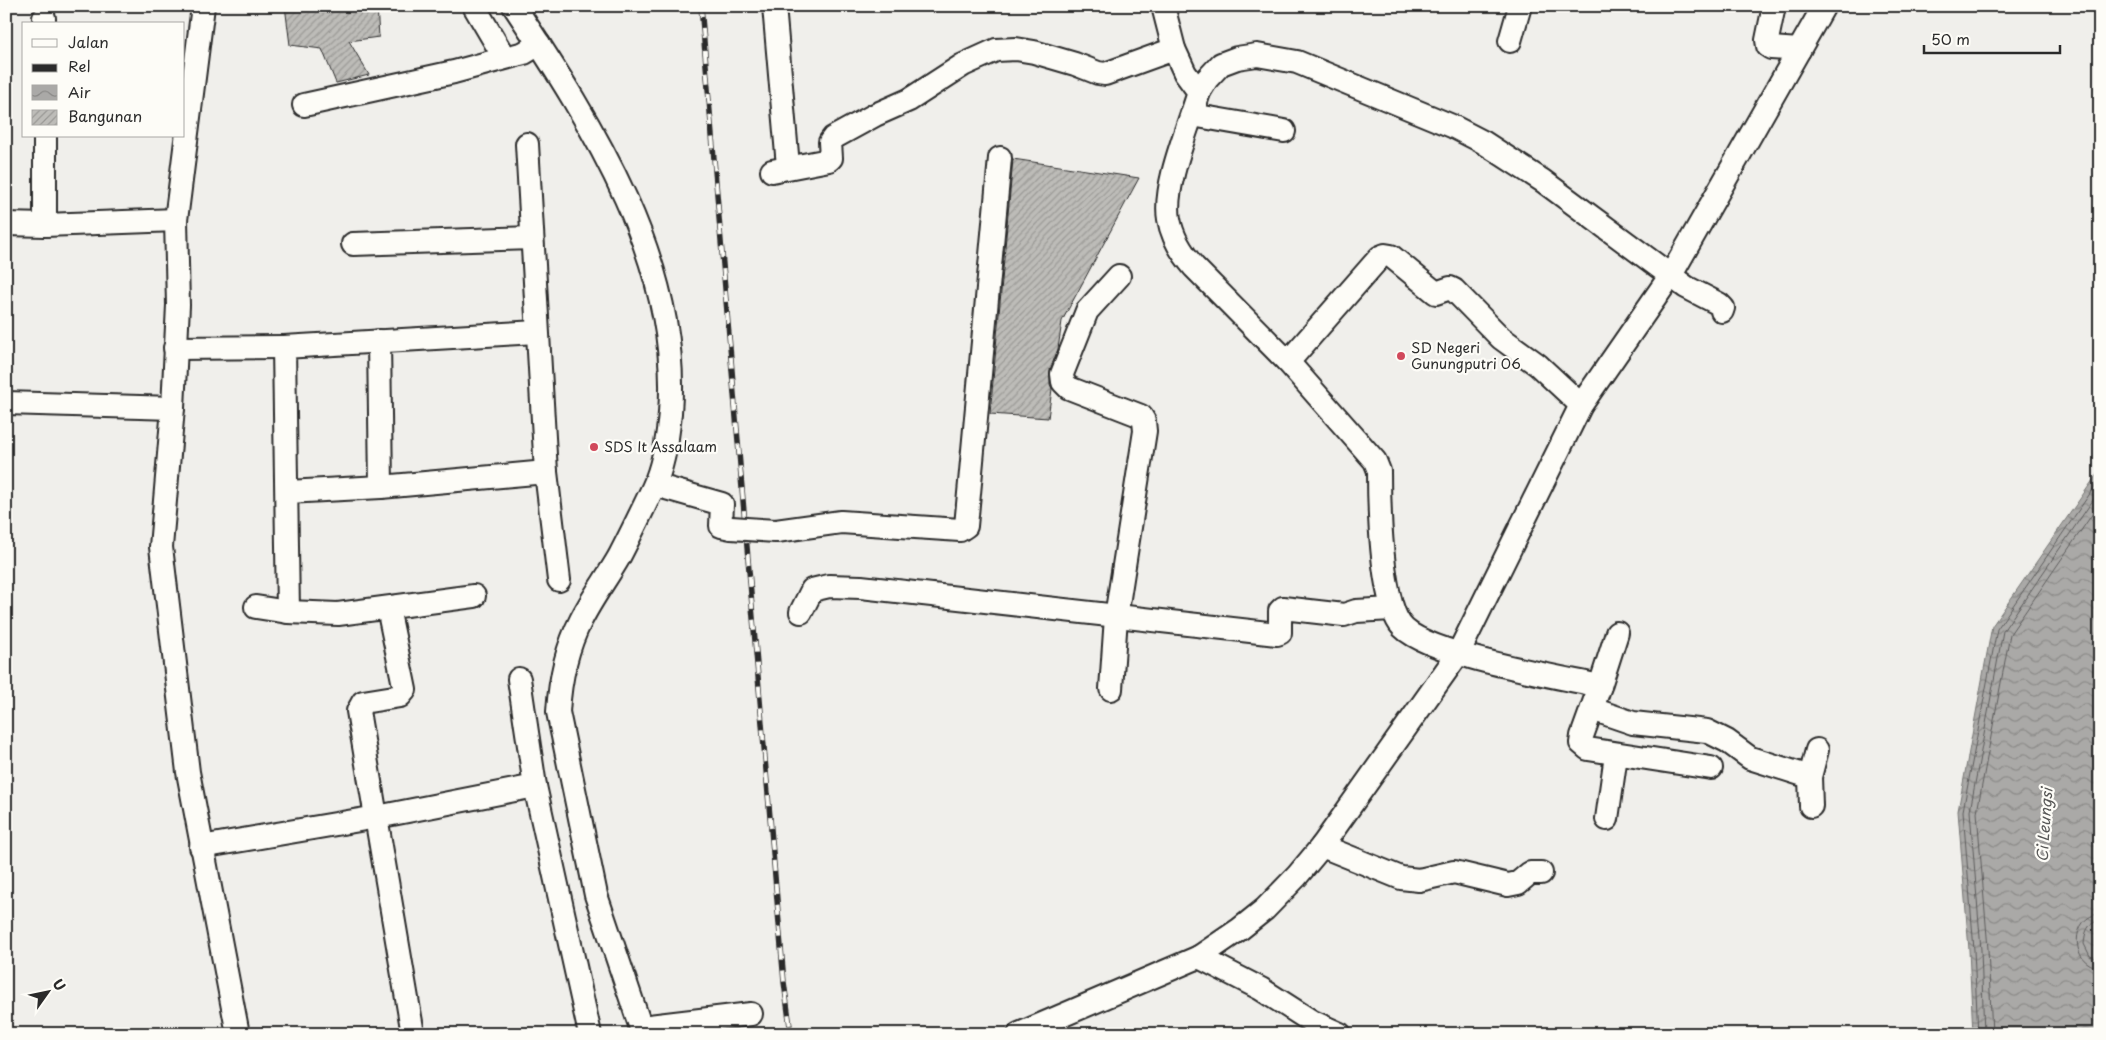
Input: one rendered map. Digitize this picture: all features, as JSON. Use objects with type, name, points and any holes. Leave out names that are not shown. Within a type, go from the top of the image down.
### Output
[{"type":"street","points":[[203,6],[176,220],[178,305],[173,408],[161,547],[188,772],[238,1034]]},
{"type":"street","points":[[474,6],[504,57]]},
{"type":"street","points":[[514,6],[539,44],[609,163],[629,205],[643,242],[658,292],[664,318],[670,366],[671,398],[668,434],[655,485],[619,557],[581,619],[565,658],[559,689],[558,712],[596,895],[642,1030],[751,1014]]},
{"type":"street","points":[[774,6],[780,168],[829,160],[831,158],[830,142],[834,138],[875,115],[909,100],[963,65],[996,50],[1016,49],[1034,52],[1105,74],[1174,49]]},
{"type":"street","points":[[1163,6],[1174,49],[1185,74],[1199,92]]},
{"type":"street","points":[[1510,41],[1520,6]]},
{"type":"street","points":[[1774,6],[1767,40],[1768,46],[1771,48],[1799,50]]},
{"type":"street","points":[[1019,1034],[1199,957],[1265,909],[1322,846],[1458,654],[1581,405],[1670,275],[1824,6]]},
{"type":"street","points":[[304,105],[409,83],[524,53],[539,44]]},
{"type":"street","points":[[1600,686],[1458,654],[1406,632],[1392,609],[1382,541],[1379,471],[1376,461],[1288,362],[1194,267],[1182,252],[1173,233],[1169,219],[1169,192],[1199,92],[1221,64],[1237,58],[1258,55],[1297,62],[1452,126],[1483,142],[1543,181],[1686,288],[1719,304],[1723,308],[1722,311]]},
{"type":"street","points":[[1192,115],[1284,131]]},
{"type":"street","points":[[45,138],[45,225]]},
{"type":"street","points":[[527,144],[546,472],[559,580]]},
{"type":"street","points":[[655,485],[722,504],[721,526],[731,528],[776,531],[841,522],[960,530],[966,526],[1000,158]]},
{"type":"street","points":[[6,224],[45,225],[176,220]]},
{"type":"street","points":[[353,244],[532,238]]},
{"type":"street","points":[[1288,362],[1380,257],[1385,255],[1391,256],[1436,293],[1450,288],[1454,290],[1501,338],[1538,365],[1581,405]]},
{"type":"street","points":[[1111,689],[1116,617],[1145,431],[1144,421],[1142,416],[1069,388],[1063,382],[1062,374],[1087,311],[1119,276]]},
{"type":"street","points":[[175,348],[284,346],[537,332]]},
{"type":"street","points":[[379,341],[381,487]]},
{"type":"street","points":[[284,346],[288,612]]},
{"type":"street","points":[[6,403],[173,408]]},
{"type":"street","points":[[287,492],[381,487],[546,472]]},
{"type":"street","points":[[801,612],[812,590],[829,586],[861,587],[1278,634],[1280,633],[1280,611],[1283,608],[1344,615],[1356,611],[1392,609]]},
{"type":"street","points":[[256,607],[288,612],[338,614],[474,596]]},
{"type":"street","points":[[388,608],[405,690],[400,696],[364,702],[358,712],[414,1034]]},
{"type":"street","points":[[1617,633],[1582,736],[1583,746],[1588,749],[1616,755],[1711,768]]},
{"type":"street","points":[[519,679],[535,786],[590,1034]]},
{"type":"street","points":[[1592,709],[1633,723],[1707,731],[1727,741],[1750,758],[1810,777]]},
{"type":"street","points":[[1812,806],[1810,777],[1817,750]]},
{"type":"street","points":[[1607,820],[1616,755]]},
{"type":"street","points":[[202,847],[377,817],[535,786]]},
{"type":"street","points":[[1322,846],[1401,878],[1414,880],[1454,872],[1508,885],[1518,883],[1530,873],[1541,873]]},
{"type":"street","points":[[1199,957],[1261,989],[1311,1021],[1340,1034]]},
{"type":"water","name":"Ci Leungsi","points":[[2100,470],[2100,922],[2095,943],[2100,952],[2100,1034],[1973,1034],[1969,950],[1958,811],[1992,626]]},
{"type":"building","points":[[285,6],[377,6],[379,37],[349,41],[369,75],[336,83],[322,49],[290,45]]},
{"type":"building","points":[[1013,159],[1139,178],[1062,321],[1058,349],[1050,370],[1052,389],[1048,418],[990,414]]},
{"type":"railway","points":[[701,6],[784,982],[791,1034]]},
{"type":"place","name":"SD Negeri Gunungputri 06","points":[[1401,356]]},
{"type":"place","name":"SDS It Assalaam","points":[[594,447]]}]
